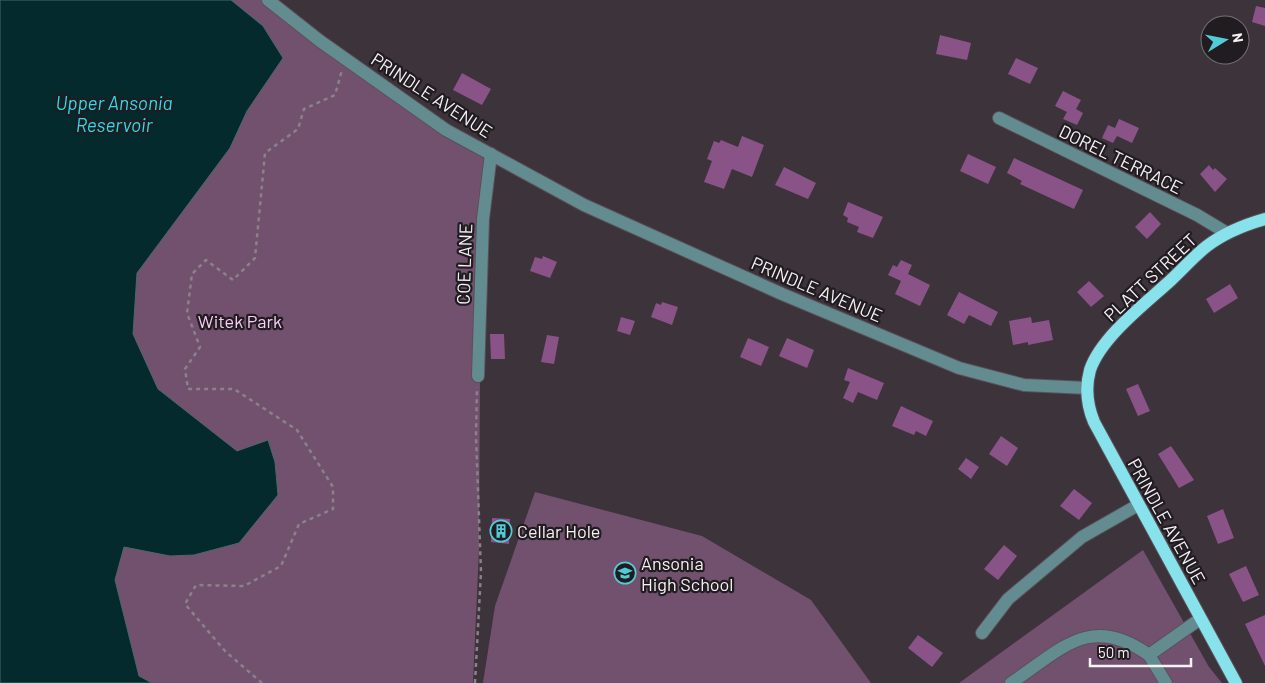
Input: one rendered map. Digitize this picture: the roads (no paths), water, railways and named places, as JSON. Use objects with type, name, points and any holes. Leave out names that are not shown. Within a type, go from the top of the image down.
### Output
[{"type":"main road","name":"PLATT STREET","points":[[1087,388],[1090,370],[1110,338],[1206,246],[1227,233],[1265,219]]},
{"type":"main road","name":"PRINDLE AVENUE","points":[[1087,388],[1088,408],[1094,422],[1236,683]]},
{"type":"street","name":"PRINDLE AVENUE","points":[[268,0],[345,59],[446,130],[593,209],[782,294],[959,368],[1024,385],[1087,388]]},
{"type":"street","name":"DOREL TERRACE","points":[[999,118],[1197,215],[1227,233]]},
{"type":"street","name":"COE LANE","points":[[478,376],[483,219],[491,154]]},
{"type":"street","points":[[982,633],[1008,599],[1082,537],[1138,505]]},
{"type":"street","points":[[1150,655],[1200,619]]},
{"type":"street","points":[[1011,683],[1074,642],[1093,635],[1114,636],[1150,655],[1166,683]]},
{"type":"water","name":"Upper Ansonia Reservoir","points":[[0,0],[231,0],[263,26],[283,58],[247,111],[230,148],[137,273],[133,334],[158,389],[237,451],[268,440],[275,462],[278,495],[239,543],[194,555],[170,556],[124,547],[115,580],[139,676],[152,683],[0,683]]},
{"type":"place","name":"Cellar Hole","points":[[501,531]]},
{"type":"place","name":"Ansonia High School","points":[[625,573]]},
{"type":"park label","name":"Witek Park","points":[[240,321]]}]
